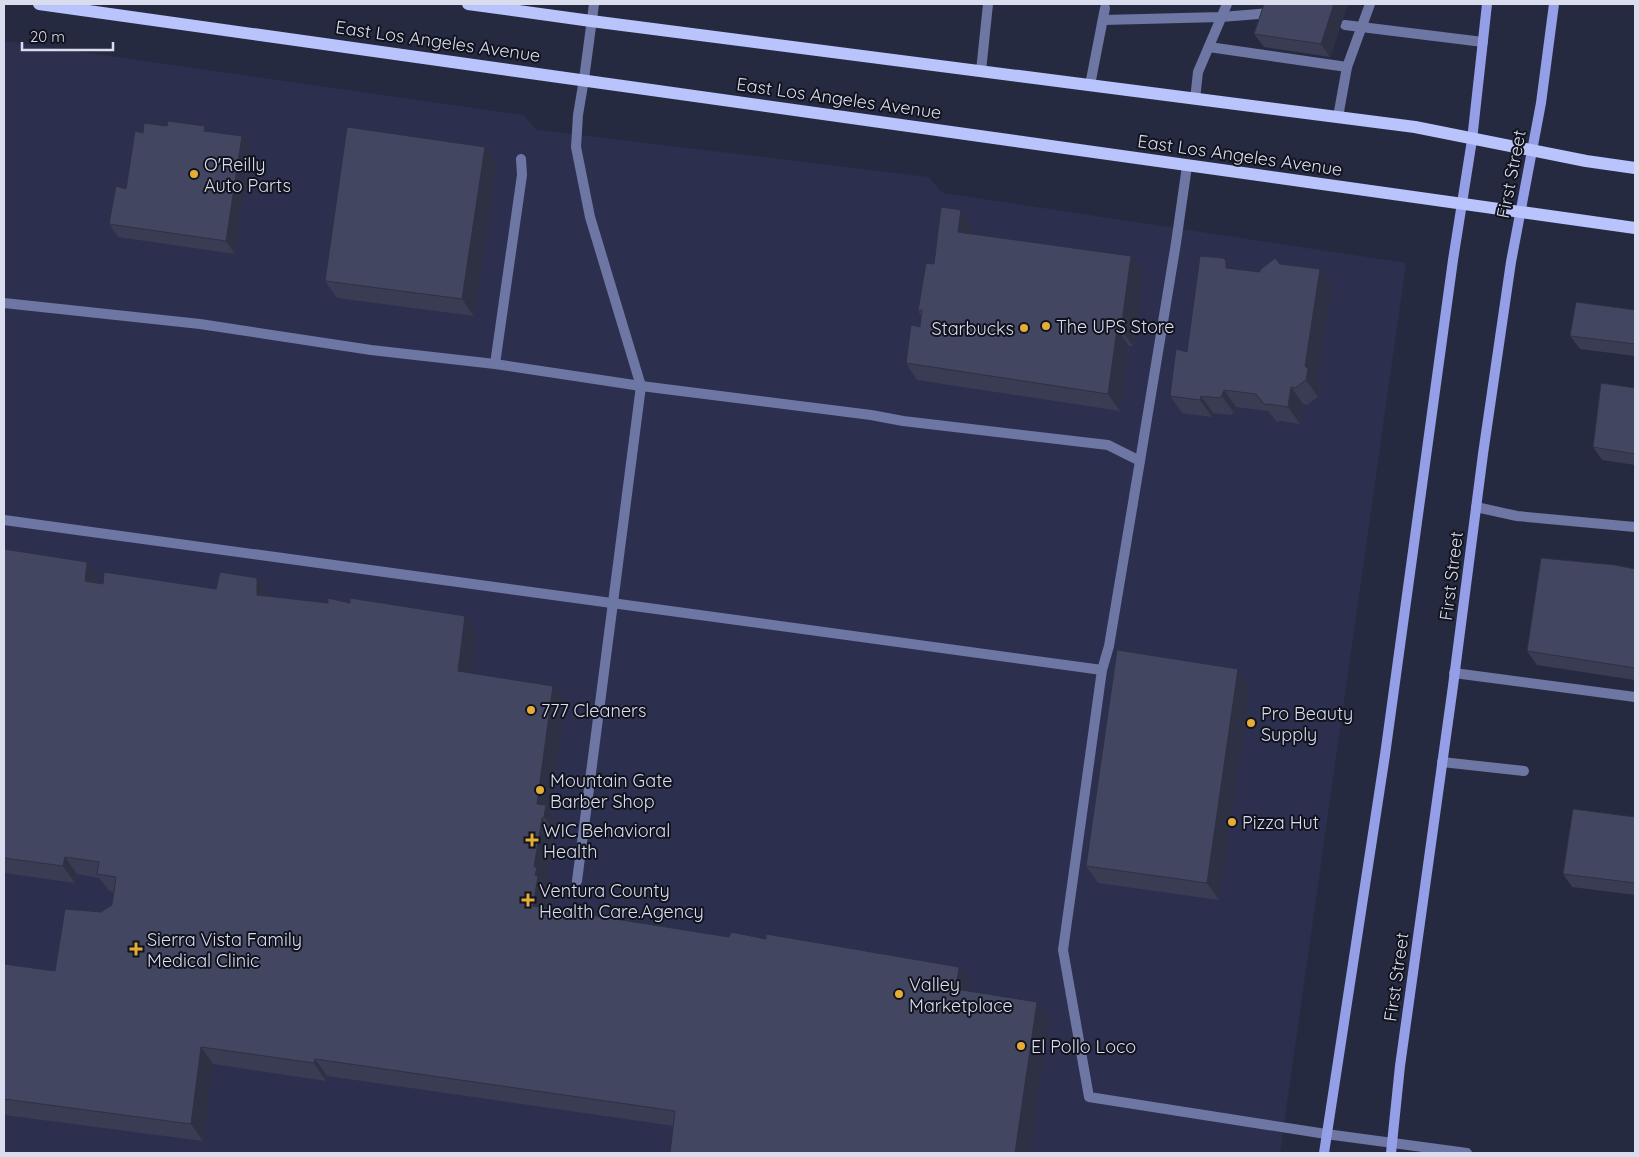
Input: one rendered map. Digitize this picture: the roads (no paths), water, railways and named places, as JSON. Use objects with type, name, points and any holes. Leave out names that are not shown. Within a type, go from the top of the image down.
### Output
[{"type":"main road","name":"East Los Angeles Avenue","points":[[38,4],[584,79],[1635,228]]},
{"type":"main road","points":[[468,4],[1415,127],[1472,140],[1635,168]]},
{"type":"main road","points":[[1324,1153],[1385,755],[1452,269],[1472,140],[1488,4]]},
{"type":"main road","name":"First Street","points":[[1392,1148],[1400,1066],[1476,508],[1511,262],[1541,103],[1554,4]]},
{"type":"street","points":[[577,881],[641,386],[590,217],[576,148],[578,114],[594,4]]},
{"type":"street","points":[[980,70],[986,4]]},
{"type":"street","points":[[1195,98],[1198,72],[1227,4]]},
{"type":"street","points":[[1338,117],[1347,67],[1370,4]]},
{"type":"street","points":[[1090,85],[1106,5]]},
{"type":"street","points":[[1103,20],[1221,17],[1271,13]]},
{"type":"street","points":[[1345,25],[1483,42]]},
{"type":"street","points":[[1209,47],[1347,67]]},
{"type":"street","points":[[495,364],[522,175],[521,159]]},
{"type":"street","points":[[1187,166],[1109,646],[1102,670],[1063,950],[1089,1097],[1326,1134],[1392,1148],[1467,1153]]},
{"type":"street","points":[[4,304],[200,324],[371,350],[495,364],[641,386],[871,415],[903,421],[1108,445],[1140,461]]},
{"type":"street","points":[[1476,508],[1517,516],[1635,526]]},
{"type":"street","points":[[4,520],[1102,670]]},
{"type":"street","points":[[1454,672],[1635,697]]},
{"type":"street","points":[[1442,762],[1524,771]]},
{"type":"place","name":"O'Reilly Auto Parts","points":[[194,174]]},
{"type":"place","name":"The UPS Store","points":[[1046,326]]},
{"type":"place","name":"Starbucks","points":[[1024,328]]},
{"type":"place","name":"777 Cleaners","points":[[531,710]]},
{"type":"place","name":"Pro Beauty Supply","points":[[1251,723]]},
{"type":"place","name":"Mountain Gate Barber Shop","points":[[540,790]]},
{"type":"place","name":"Pizza Hut","points":[[1232,822]]},
{"type":"place","name":"WIC Behavioral Health","points":[[532,840]]},
{"type":"place","name":"Ventura County Health Care.Agency","points":[[528,900]]},
{"type":"place","name":"Sierra Vista Family Medical Clinic","points":[[136,949]]},
{"type":"place","name":"Valley Marketplace","points":[[899,994]]},
{"type":"place","name":"El Pollo Loco","points":[[1021,1046]]}]
